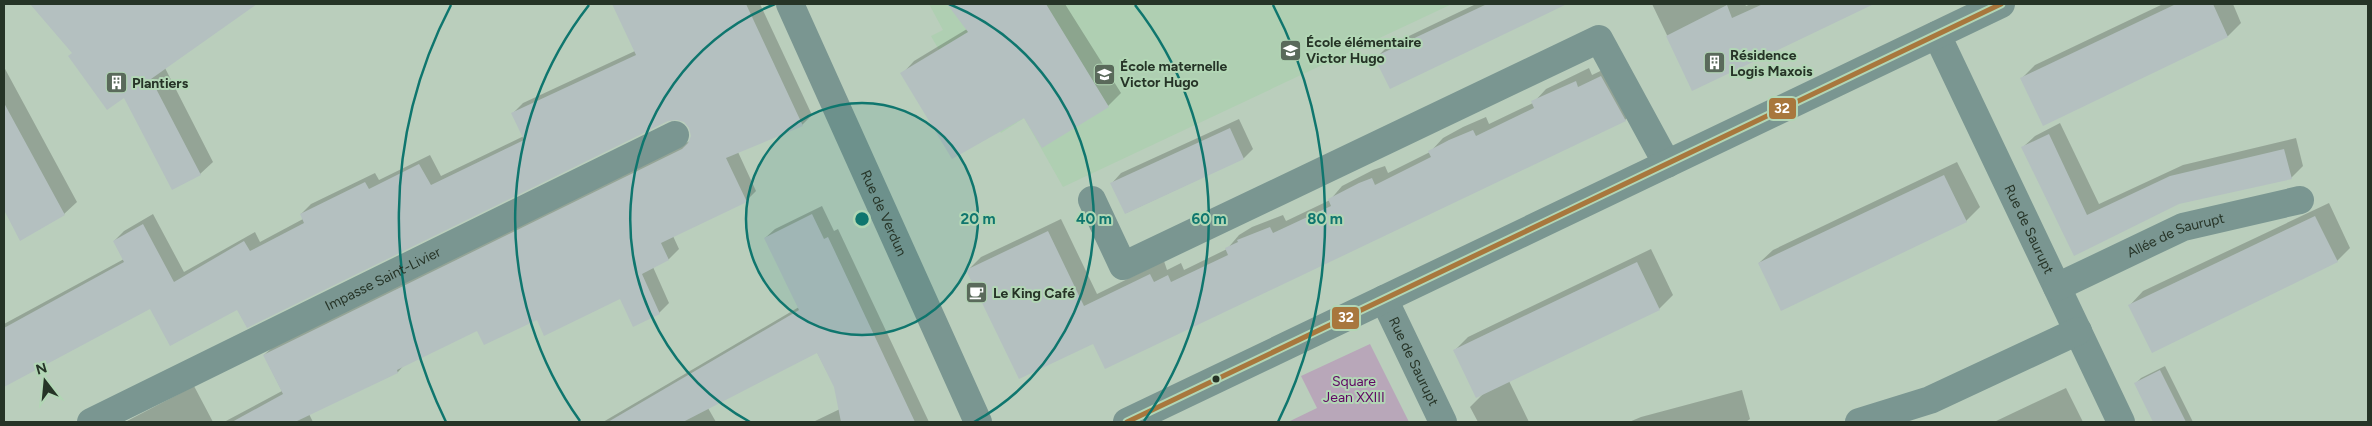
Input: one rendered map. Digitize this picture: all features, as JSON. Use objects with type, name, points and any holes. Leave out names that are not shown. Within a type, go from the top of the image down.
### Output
[{"type":"street","name":"Rue de Verdun","points":[[790,4],[978,422]]},
{"type":"street","points":[[1127,422],[2001,4]]},
{"type":"street","name":"Rue de Saurupt","points":[[1937,35],[2121,422]]},
{"type":"street","points":[[1092,200],[1123,266],[1599,39],[1667,164]]},
{"type":"street","name":"Impasse Saint-Livier","points":[[91,422],[675,134]]},
{"type":"street","name":"Allée de Saurupt","points":[[2057,287],[2183,227],[2300,200]]},
{"type":"street","name":"Rue de Saurupt","points":[[1384,299],[1443,422]]},
{"type":"street","points":[[1859,422],[1930,400],[2078,330]]},
{"type":"shaded area","name":"École maternelle Victor Hugo","points":[[929,4],[1452,4],[1063,187],[1024,118],[1001,133],[949,44],[939,50],[931,36],[943,30]]},
{"type":"green space","name":"Square Jean XXIII","points":[[1370,344],[1409,422],[1288,422],[1317,408],[1301,376]]},
{"type":"building","points":[[30,4],[257,4],[151,79],[201,175],[172,190],[124,98],[107,110],[68,56],[72,53]]},
{"type":"building","points":[[612,4],[746,4],[803,126],[726,158],[747,202],[661,243],[669,260],[642,274],[660,314],[633,327],[620,299],[544,336],[537,320],[484,345],[477,331],[397,370],[398,373],[295,422],[232,422],[283,394],[263,355],[682,149],[688,143],[691,136],[689,128],[684,122],[677,120],[668,121],[247,328],[237,310],[170,346],[150,309],[4,387],[4,328],[124,262],[113,241],[143,224],[174,282],[244,241],[250,251],[304,223],[300,214],[365,182],[369,189],[419,164],[431,185],[524,140],[511,113],[636,55]]},
{"type":"building","points":[[947,4],[1046,4],[1109,107],[1042,148],[1024,118],[952,159],[900,73],[968,32]]},
{"type":"building","points":[[1487,4],[1567,4],[1390,89],[1374,57]]},
{"type":"building","name":"Résidence Logis Maxois","points":[[1763,4],[1874,4],[1692,91],[1666,36],[1727,5],[1732,18]]},
{"type":"building","points":[[2176,4],[2213,4],[2228,37],[2043,126],[2020,78]]},
{"type":"building","points":[[1601,76],[1626,121],[1105,369],[1093,344],[1019,379],[966,270],[1048,231],[1084,306],[1150,274],[1154,282],[1168,275],[1171,282],[1228,255],[1225,248],[1238,242],[1237,240],[1270,227],[1273,233],[1331,206],[1328,199],[1359,183],[1372,178],[1375,185],[1431,157],[1428,151],[1449,140],[1473,130],[1476,136],[1534,108],[1531,101],[1576,81],[1578,87]]},
{"type":"building","points":[[4,103],[65,215],[20,241],[4,210]]},
{"type":"building","points":[[1230,128],[1244,159],[1125,214],[1110,183]]},
{"type":"building","points":[[2049,134],[2087,215],[2170,176],[2284,149],[2292,179],[2179,204],[2074,256],[2021,147]]},
{"type":"building","points":[[1944,175],[1967,222],[1781,311],[1758,263]]},
{"type":"building","points":[[812,214],[824,239],[828,237],[915,422],[841,422],[834,387],[817,353],[683,422],[608,422],[799,310],[764,238]]},
{"type":"building","points":[[2315,216],[2338,262],[2152,353],[2128,305]]},
{"type":"building","points":[[1637,262],[1660,310],[1476,398],[1453,350]]},
{"type":"building","points":[[2160,370],[2186,422],[2153,422],[2134,383]]},
{"type":"transit line","name":"32","points":[[1127,422],[2001,4]]},
{"type":"place","name":"École élémentaire Victor Hugo","points":[[1290,50]]},
{"type":"place","name":"Résidence Logis Maxois","points":[[1714,63]]},
{"type":"place","name":"École maternelle Victor Hugo","points":[[1104,74]]},
{"type":"place","name":"Plantiers","points":[[116,83]]},
{"type":"place","name":"Le King Café","points":[[977,293]]}]
